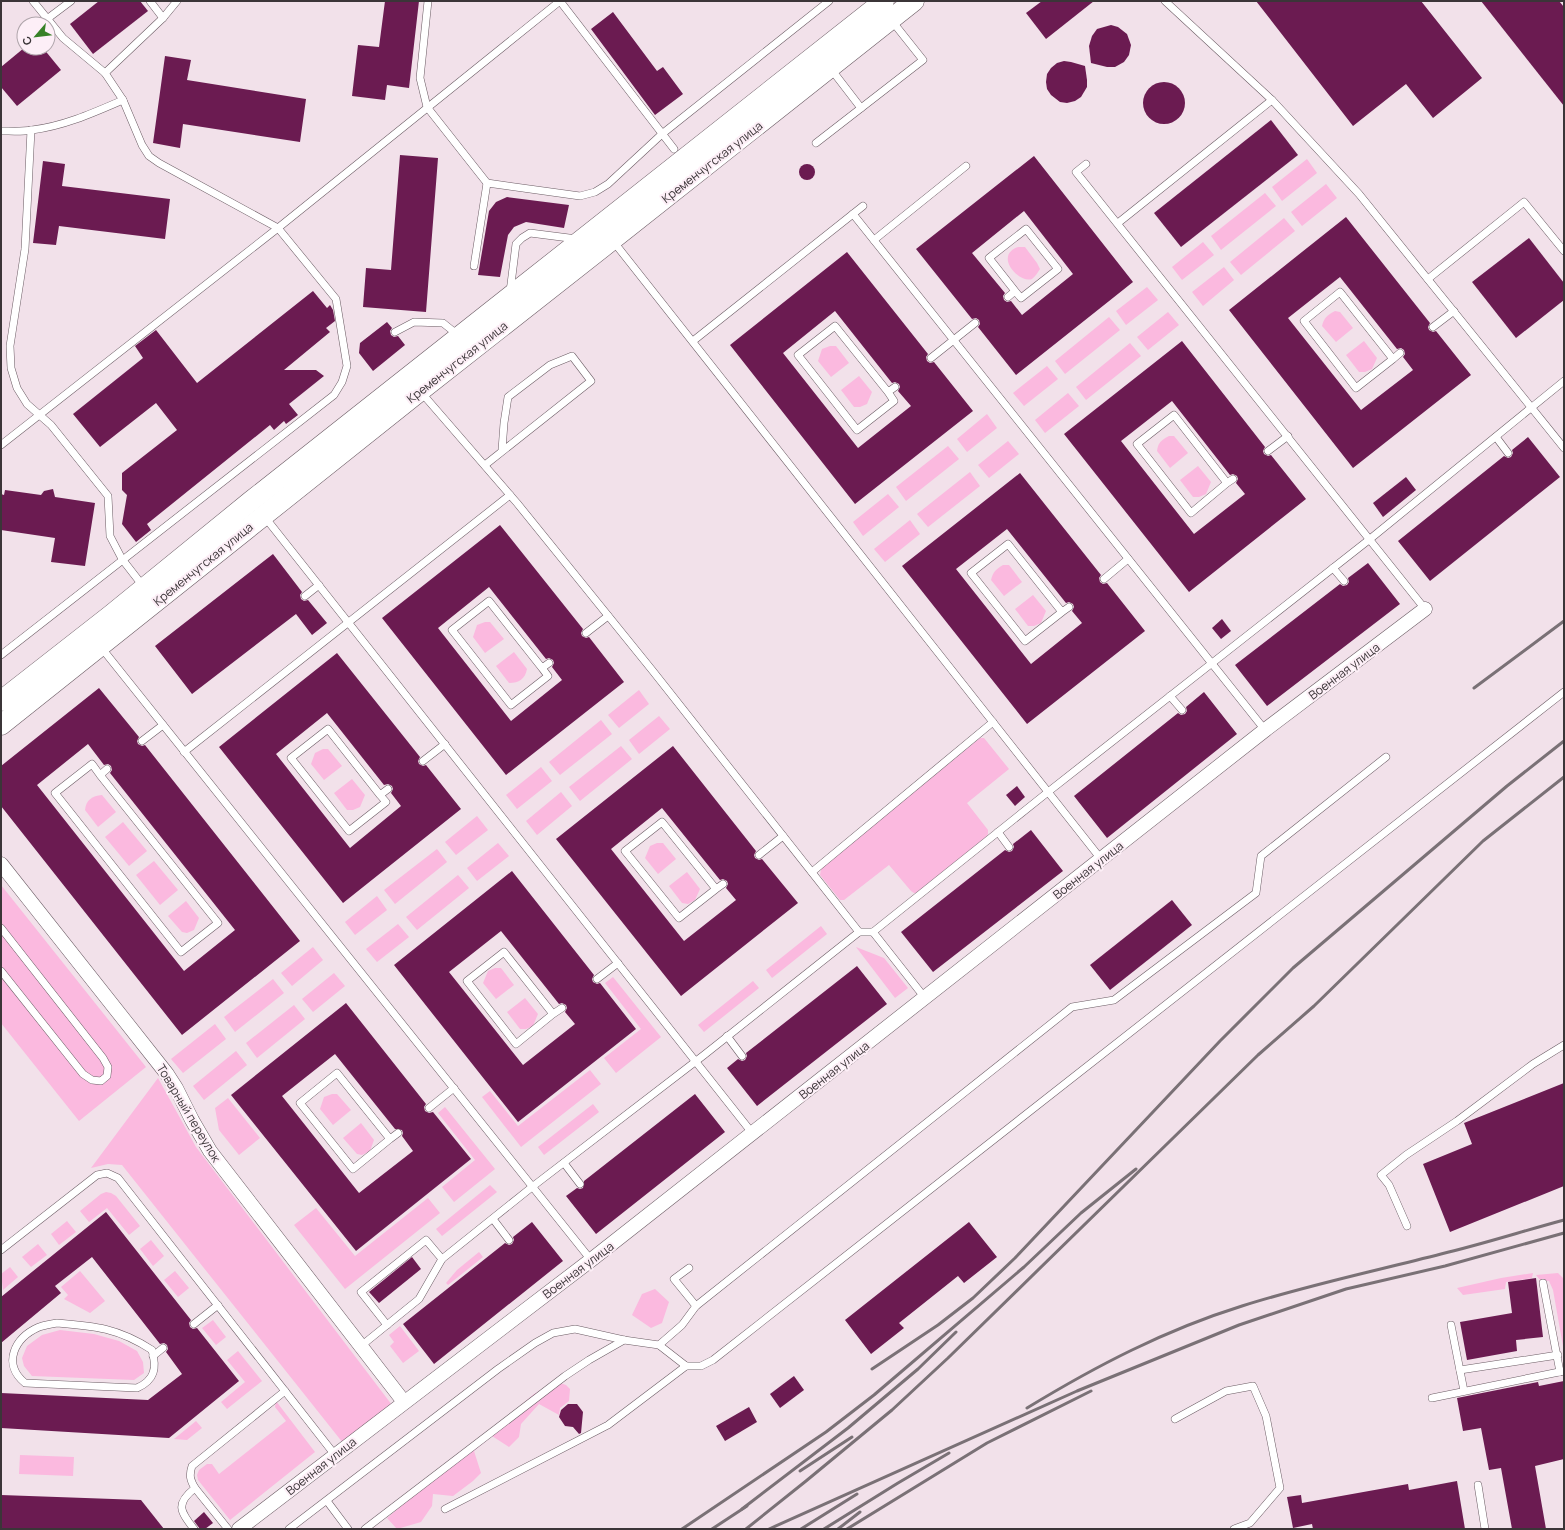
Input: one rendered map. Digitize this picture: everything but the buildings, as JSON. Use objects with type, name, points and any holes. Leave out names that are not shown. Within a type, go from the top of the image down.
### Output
[{"type":"street","name":"Кременчугская улица","points":[[414,384],[460,336],[583,240],[607,233],[884,1]]},
{"type":"street","name":"Кременчугская улица","points":[[1,725],[95,639],[257,508],[607,233],[830,68],[914,1]]},
{"type":"street","name":"Военная улица","points":[[239,1529],[591,1260],[1265,730],[1425,609]]},
{"type":"street","name":"Кременчугская улица","points":[[1,701],[95,639]]},
{"type":"street","name":"Товарный переулок","points":[[1,864],[167,1074],[210,1151],[404,1402]]},
{"type":"lane","points":[[33,1],[45,16]]},
{"type":"lane","points":[[51,16],[71,1]]},
{"type":"lane","points":[[150,1],[163,18]]},
{"type":"lane","points":[[105,73],[163,18],[177,1]]},
{"type":"lane","points":[[428,1],[420,78],[427,107],[487,183],[580,196],[594,192],[608,184],[662,134],[829,1]]},
{"type":"lane","points":[[1,445],[278,228],[560,1],[674,149]]},
{"type":"lane","points":[[1165,1],[1272,100],[1359,194],[1564,448]]},
{"type":"lane","points":[[816,143],[923,60],[891,19]]},
{"type":"lane","points":[[1,655],[122,559],[334,395],[342,382],[347,366],[336,299],[278,228],[159,163],[149,156],[142,145],[122,100],[105,73],[63,38],[56,30]]},
{"type":"lane","points":[[830,68],[861,108]]},
{"type":"lane","points":[[1,131],[31,130],[58,125],[86,117],[122,100]]},
{"type":"lane","points":[[1118,223],[1272,100]]},
{"type":"lane","points":[[31,130],[26,249],[10,346],[11,368],[17,388],[27,404],[51,425],[108,496],[110,536],[122,559],[151,594]]},
{"type":"lane","points":[[1086,164],[1076,172],[1425,609]]},
{"type":"lane","points":[[874,240],[966,166]]},
{"type":"lane","points":[[474,266],[487,183]]},
{"type":"lane","points":[[1428,279],[1524,202],[1564,251]]},
{"type":"lane","points":[[693,341],[863,206]]},
{"type":"lane","points":[[853,214],[1265,730]]},
{"type":"lane","points":[[1026,229],[1058,269],[1021,298],[1016,291],[989,258],[1026,229]]},
{"type":"lane","points":[[509,298],[516,244],[522,238],[530,233],[583,240]]},
{"type":"lane","points":[[607,233],[1101,859]]},
{"type":"lane","points":[[1008,297],[1016,291]]},
{"type":"lane","points":[[1393,358],[1340,292],[1304,321],[1356,388],[1400,353]]},
{"type":"lane","points":[[1433,327],[1454,311]]},
{"type":"lane","points":[[396,332],[414,322],[443,323],[460,336]]},
{"type":"lane","points":[[931,358],[975,323]]},
{"type":"lane","points":[[835,326],[888,392],[894,401],[858,430],[798,355],[835,326]]},
{"type":"lane","points":[[485,465],[591,381],[572,356],[550,365],[508,398],[502,450]]},
{"type":"lane","points":[[361,1346],[419,1300],[442,1259],[859,932],[873,932],[1048,792],[1334,568],[1564,381]]},
{"type":"lane","points":[[414,384],[510,495],[859,932]]},
{"type":"lane","points":[[888,392],[895,387]]},
{"type":"lane","points":[[1174,415],[1230,481],[1190,512],[1137,444],[1174,415]]},
{"type":"lane","points":[[1268,451],[1288,436]]},
{"type":"lane","points":[[1496,437],[1508,453]]},
{"type":"lane","points":[[184,752],[510,495]]},
{"type":"lane","points":[[257,508],[753,1134]]},
{"type":"lane","points":[[1062,612],[1008,544],[971,573],[1025,641],[1069,607]]},
{"type":"lane","points":[[1104,579],[1128,559]]},
{"type":"lane","points":[[1334,568],[1344,581]]},
{"type":"lane","points":[[305,596],[319,585]]},
{"type":"lane","points":[[489,601],[542,668],[548,676],[511,705],[452,630],[489,601]]},
{"type":"lane","points":[[586,633],[608,616]]},
{"type":"lane","points":[[95,639],[591,1260]]},
{"type":"lane","points":[[542,668],[549,663]]},
{"type":"lane","points":[[445,1509],[608,1425],[686,1366],[701,1366],[713,1360],[1564,692]]},
{"type":"lane","points":[[1170,696],[1182,710]]},
{"type":"lane","points":[[812,872],[993,722]]},
{"type":"lane","points":[[142,742],[163,725]]},
{"type":"lane","points":[[328,729],[380,795],[386,802],[349,831],[291,758],[328,729]]},
{"type":"lane","points":[[423,761],[445,744]]},
{"type":"lane","points":[[659,1345],[682,1325],[696,1306],[1072,1007],[1114,1000],[1256,893],[1261,856],[1386,757]]},
{"type":"lane","points":[[92,764],[100,775],[218,923],[181,952],[55,793],[92,764]]},
{"type":"lane","points":[[100,775],[107,769]]},
{"type":"lane","points":[[380,795],[388,790]]},
{"type":"lane","points":[[716,889],[662,822],[625,851],[678,918],[716,889],[722,884]]},
{"type":"lane","points":[[998,832],[1009,847]]},
{"type":"lane","points":[[759,855],[783,836]]},
{"type":"lane","points":[[1,928],[103,1058],[108,1067],[107,1076],[100,1081],[92,1080],[83,1074],[1,971]]},
{"type":"lane","points":[[873,932],[925,998]]},
{"type":"lane","points":[[554,1014],[504,952],[467,981],[516,1044],[562,1008]]},
{"type":"lane","points":[[597,979],[618,963]]},
{"type":"lane","points":[[727,1036],[742,1056]]},
{"type":"lane","points":[[1407,1226],[1389,1186],[1381,1175],[1406,1155],[1457,1121],[1533,1064],[1564,1045]]},
{"type":"lane","points":[[390,1140],[337,1073],[300,1103],[353,1169],[390,1140],[398,1132]]},
{"type":"lane","points":[[429,1108],[454,1088]]},
{"type":"lane","points":[[564,1163],[580,1184]]},
{"type":"lane","points":[[1,1250],[97,1176],[107,1173],[118,1178],[335,1455]]},
{"type":"lane","points":[[492,1219],[509,1240]]},
{"type":"lane","points":[[387,1325],[361,1292],[426,1240],[442,1259]]},
{"type":"lane","points":[[688,1268],[674,1279],[696,1306]]},
{"type":"lane","points":[[1432,1398],[1562,1372],[1543,1283]]},
{"type":"lane","points":[[194,1324],[218,1305]]},
{"type":"lane","points":[[57,1322],[95,1326],[131,1337],[152,1350],[153,1356],[153,1376],[146,1384],[137,1388],[26,1383],[19,1378],[12,1360],[13,1354],[20,1340],[38,1328],[57,1322]]},
{"type":"lane","points":[[1451,1325],[1464,1391]]},
{"type":"lane","points":[[290,1529],[498,1369],[535,1343],[553,1333],[575,1329],[624,1340],[659,1345],[686,1366]]},
{"type":"lane","points":[[366,1529],[565,1376],[624,1340]]},
{"type":"lane","points":[[153,1356],[163,1348]]},
{"type":"lane","points":[[1460,1370],[1558,1355]]},
{"type":"lane","points":[[1175,1418],[1226,1391],[1253,1386],[1266,1416],[1280,1488],[1251,1526],[1234,1529]]},
{"type":"lane","points":[[228,1529],[195,1488],[186,1472],[285,1391]]},
{"type":"lane","points":[[1478,1485],[1485,1529]]},
{"type":"lane","points":[[194,1529],[181,1510],[182,1502],[185,1496],[195,1488]]},
{"type":"lane","points":[[327,1500],[348,1529]]},
{"type":"shaded area","points":[[1307,159],[1317,173],[1282,201],[1272,187]]},
{"type":"shaded area","points":[[1326,184],[1337,198],[1302,226],[1291,212]]},
{"type":"shaded area","points":[[1265,193],[1276,206],[1221,250],[1211,236]]},
{"type":"shaded area","points":[[1284,218],[1295,231],[1241,275],[1230,262]]},
{"type":"shaded area","points":[[1203,242],[1214,255],[1182,280],[1172,267]]},
{"type":"shaded area","points":[[1018,247],[1025,247],[1040,269],[1032,279],[1021,277],[1011,268],[1008,262],[1008,256],[1011,251]]},
{"type":"shaded area","points":[[1224,267],[1234,280],[1203,306],[1192,292]]},
{"type":"shaded area","points":[[1147,287],[1158,300],[1126,325],[1116,311]]},
{"type":"shaded area","points":[[1335,311],[1340,312],[1353,328],[1336,342],[1322,326],[1326,317]]},
{"type":"shaded area","points":[[1168,312],[1179,325],[1148,350],[1137,337]]},
{"type":"shaded area","points":[[1109,317],[1120,330],[1065,374],[1055,361]]},
{"type":"shaded area","points":[[1364,341],[1377,358],[1372,369],[1365,372],[1359,372],[1346,355]]},
{"type":"shaded area","points":[[1130,343],[1141,356],[1086,400],[1076,387]]},
{"type":"shaded area","points":[[830,346],[836,346],[849,363],[831,377],[818,361],[822,349]]},
{"type":"shaded area","points":[[1047,366],[1058,379],[1024,406],[1013,393]]},
{"type":"shaded area","points":[[859,376],[872,392],[867,404],[860,407],[854,407],[841,390]]},
{"type":"shaded area","points":[[1068,393],[1079,406],[1045,433],[1035,420]]},
{"type":"shaded area","points":[[987,414],[997,428],[967,452],[957,439]]},
{"type":"shaded area","points":[[1169,436],[1174,436],[1188,453],[1170,468],[1157,451],[1160,442]]},
{"type":"shaded area","points":[[1008,441],[1019,454],[989,478],[978,465]]},
{"type":"shaded area","points":[[948,446],[959,459],[906,501],[896,487]]},
{"type":"shaded area","points":[[1198,466],[1211,482],[1206,494],[1199,497],[1193,497],[1180,480]]},
{"type":"shaded area","points":[[970,472],[980,486],[928,527],[917,514]]},
{"type":"shaded area","points":[[888,494],[899,507],[863,536],[853,522]]},
{"type":"shaded area","points":[[910,520],[920,534],[885,562],[874,549]]},
{"type":"shaded area","points":[[1003,565],[1009,565],[1022,582],[1004,596],[991,580],[995,571]]},
{"type":"shaded area","points":[[1033,595],[1046,611],[1041,623],[1034,626],[1028,626],[1015,609]]},
{"type":"shaded area","points":[[490,622],[504,639],[485,653],[473,637],[477,625]]},
{"type":"shaded area","points":[[514,652],[527,669],[521,680],[509,683],[496,666]]},
{"type":"shaded area","points":[[639,690],[649,704],[619,728],[608,715]]},
{"type":"shaded area","points":[[659,716],[670,729],[639,754],[629,740]]},
{"type":"shaded area","points":[[601,720],[612,734],[560,775],[549,762]]},
{"type":"shaded area","points":[[980,738],[984,738],[1009,769],[967,803],[988,830],[986,837],[916,893],[911,891],[889,865],[844,900],[840,900],[820,875],[821,869]]},
{"type":"shaded area","points":[[621,746],[632,759],[580,801],[569,787]]},
{"type":"shaded area","points":[[323,749],[328,749],[342,766],[324,780],[311,764],[315,753]]},
{"type":"shaded area","points":[[541,767],[552,781],[517,809],[506,795]]},
{"type":"shaded area","points":[[352,779],[365,795],[360,807],[353,810],[347,810],[334,793]]},
{"type":"shaded area","points":[[561,792],[572,806],[537,835],[526,821]]},
{"type":"shaded area","points":[[102,795],[116,812],[98,827],[85,810],[90,799],[95,796]]},
{"type":"shaded area","points":[[477,816],[488,830],[456,855],[445,842]]},
{"type":"shaded area","points":[[123,822],[147,851],[129,866],[105,837]]},
{"type":"shaded area","points":[[498,843],[509,856],[477,881],[467,868]]},
{"type":"shaded area","points":[[657,843],[663,843],[676,859],[658,874],[645,858],[650,846]]},
{"type":"shaded area","points":[[437,849],[447,862],[395,904],[384,890]]},
{"type":"shaded area","points":[[154,861],[178,890],[160,905],[136,875]]},
{"type":"shaded area","points":[[687,872],[700,889],[695,900],[688,904],[682,903],[669,886]]},
{"type":"shaded area","points":[[458,875],[469,888],[417,930],[406,917]]},
{"type":"shaded area","points":[[1,885],[146,1067],[79,1121],[1,1023]]},
{"type":"shaded area","points":[[377,896],[387,910],[355,935],[345,922]]},
{"type":"shaded area","points":[[186,901],[199,918],[194,930],[187,933],[182,932],[168,916]]},
{"type":"shaded area","points":[[398,924],[409,937],[377,962],[366,949]]},
{"type":"shaded area","points":[[821,926],[827,934],[772,978],[766,970]]},
{"type":"shaded area","points":[[313,947],[323,960],[292,986],[281,973]]},
{"type":"shaded area","points":[[856,947],[884,958],[908,988],[895,998]]},
{"type":"shaded area","points":[[495,968],[501,968],[514,985],[496,999],[483,983],[488,971]]},
{"type":"shaded area","points":[[334,973],[345,986],[313,1012],[302,999]]},
{"type":"shaded area","points":[[613,977],[661,1037],[616,1073],[604,1058],[641,1029],[605,983]]},
{"type":"shaded area","points":[[273,979],[284,993],[235,1032],[224,1017]]},
{"type":"shaded area","points":[[753,981],[759,988],[704,1032],[698,1025]]},
{"type":"shaded area","points":[[525,998],[538,1014],[533,1026],[526,1029],[520,1029],[507,1012]]},
{"type":"shaded area","points":[[294,1005],[305,1019],[257,1058],[246,1043]]},
{"type":"shaded area","points":[[215,1024],[226,1039],[183,1073],[171,1059]]},
{"type":"shaded area","points":[[236,1051],[247,1065],[204,1100],[193,1086]]},
{"type":"shaded area","points":[[590,1070],[601,1084],[521,1147],[482,1097],[490,1091],[518,1126]]},
{"type":"shaded area","points":[[158,1078],[196,1147],[392,1405],[343,1443],[122,1165],[108,1164],[91,1168]]},
{"type":"shaded area","points":[[337,1094],[351,1110],[333,1125],[320,1109],[324,1097]]},
{"type":"shaded area","points":[[228,1098],[260,1138],[239,1155],[219,1130],[215,1108]]},
{"type":"shaded area","points":[[593,1104],[599,1112],[544,1155],[538,1147]]},
{"type":"shaded area","points":[[445,1107],[495,1169],[454,1202],[442,1187],[475,1160],[438,1113]]},
{"type":"shaded area","points":[[361,1123],[374,1140],[370,1151],[362,1155],[357,1154],[343,1138]]},
{"type":"shaded area","points":[[490,1185],[497,1192],[442,1236],[436,1229]]},
{"type":"shaded area","points":[[106,1192],[116,1196],[140,1226],[129,1235],[107,1208],[89,1222],[80,1211],[101,1194]]},
{"type":"shaded area","points":[[428,1198],[440,1213],[345,1289],[294,1225],[316,1208],[355,1256]]},
{"type":"shaded area","points":[[67,1221],[76,1232],[59,1245],[51,1234]]},
{"type":"shaded area","points":[[151,1240],[164,1256],[153,1266],[140,1249]]},
{"type":"shaded area","points":[[38,1244],[47,1255],[31,1267],[22,1257]]},
{"type":"shaded area","points":[[479,1252],[483,1257],[448,1285],[446,1283],[457,1270]]},
{"type":"shaded area","points":[[10,1267],[18,1277],[3,1290],[1,1274]]},
{"type":"shaded area","points":[[80,1271],[105,1301],[90,1313],[64,1299],[68,1295],[61,1287]]},
{"type":"shaded area","points":[[175,1271],[189,1288],[178,1297],[164,1280]]},
{"type":"shaded area","points":[[1533,1273],[1532,1278],[1506,1282],[1505,1289],[1463,1295],[1457,1288],[1501,1278]]},
{"type":"shaded area","points":[[1558,1273],[1564,1279],[1564,1352],[1553,1290],[1549,1281],[1540,1280],[1536,1275]]},
{"type":"shaded area","points":[[655,1289],[669,1302],[662,1323],[651,1328],[632,1315],[642,1294]]},
{"type":"shaded area","points":[[213,1320],[226,1337],[216,1345],[202,1328]]},
{"type":"shaded area","points":[[400,1326],[419,1351],[403,1363],[390,1346],[394,1342],[389,1335]]},
{"type":"shaded area","points":[[60,1330],[94,1334],[119,1341],[137,1351],[143,1362],[144,1373],[134,1380],[32,1376],[24,1366],[22,1358],[27,1346],[42,1335]]},
{"type":"shaded area","points":[[238,1351],[262,1381],[227,1409],[221,1402],[245,1382],[227,1360]]},
{"type":"shaded area","points":[[557,1382],[566,1385],[570,1389],[569,1401],[560,1408],[559,1415],[539,1404],[521,1424],[519,1437],[509,1447],[492,1436],[474,1451],[481,1473],[453,1496],[433,1494],[432,1506],[421,1522],[397,1529],[387,1518],[534,1394]]},
{"type":"shaded area","points":[[276,1401],[315,1452],[230,1520],[198,1480],[197,1475],[199,1470],[207,1464],[212,1464],[219,1474],[286,1421],[275,1407]]},
{"type":"shaded area","points":[[196,1421],[202,1428],[187,1440],[174,1439]]},
{"type":"shaded area","points":[[20,1455],[74,1457],[73,1476],[19,1474]]},
{"type":"railway","points":[[1474,688],[1564,621]]},
{"type":"railway","points":[[872,1369],[938,1325],[973,1298],[1015,1258],[1220,1041],[1293,968],[1507,786],[1564,741]]},
{"type":"railway","points":[[746,1529],[892,1410],[948,1358],[1258,1055],[1314,1006],[1483,841],[1564,777]]},
{"type":"railway","points":[[682,1529],[826,1432],[874,1395],[1024,1267],[1081,1213],[1136,1169]]},
{"type":"railway","points":[[1027,1408],[1132,1350],[1186,1326],[1213,1316],[1292,1291],[1457,1250],[1564,1220]]},
{"type":"railway","points":[[769,1529],[1077,1391],[1239,1325],[1346,1289],[1445,1266],[1564,1233]]},
{"type":"railway","points":[[742,1509],[848,1428],[918,1369],[956,1332]]},
{"type":"railway","points":[[847,1529],[987,1443],[1091,1391]]},
{"type":"railway","points":[[800,1471],[852,1437]]},
{"type":"railway","points":[[824,1529],[949,1453]]},
{"type":"railway","points":[[801,1529],[857,1494]]},
{"type":"railway","points":[[712,1529],[747,1506]]},
{"type":"railway","points":[[838,1529],[860,1512]]}]
